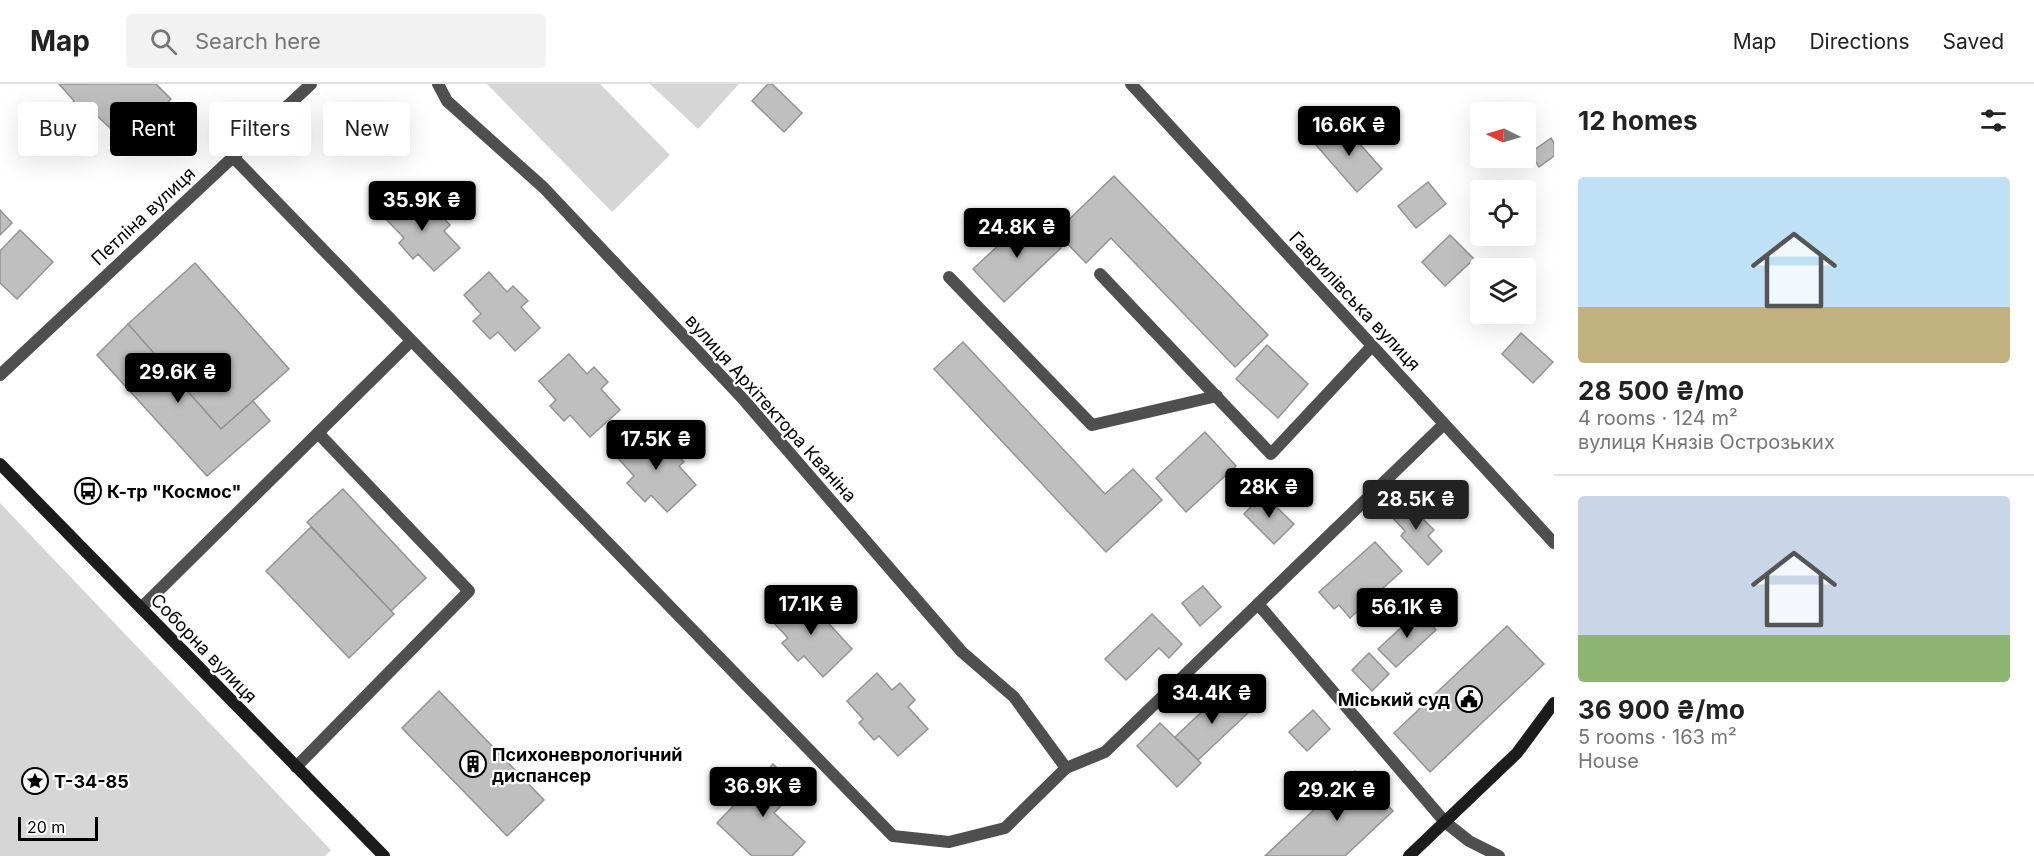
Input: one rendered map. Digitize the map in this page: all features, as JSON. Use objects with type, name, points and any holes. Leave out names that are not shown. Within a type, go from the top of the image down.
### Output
[{"type":"street","name":"Петліна вулиця","points":[[0,375],[311,84]]},
{"type":"street","name":"вулиця Архітектора Кваніна","points":[[438,84],[447,101],[544,188],[742,399],[962,652],[1014,697],[1066,768]]},
{"type":"street","name":"Гаврилівська вулиця","points":[[1131,84],[1554,543]]},
{"type":"street","points":[[233,157],[893,836],[949,842],[1005,828],[1066,768],[1105,752],[1444,424]]},
{"type":"street","points":[[1100,273],[1271,454],[1372,346]]},
{"type":"street","points":[[949,277],[1092,425],[1217,396]]},
{"type":"street","points":[[141,608],[411,340]]},
{"type":"street","points":[[296,767],[469,591],[318,433]]},
{"type":"street","name":"Соборна вулиця","points":[[0,464],[384,856]]},
{"type":"street","points":[[1258,604],[1445,822],[1469,841],[1499,856]]},
{"type":"street","points":[[1409,856],[1517,753],[1554,703]]},
{"type":"shaded area","points":[[487,84],[600,84],[670,155],[612,212]]},
{"type":"shaded area","points":[[650,84],[739,84],[698,129]]},
{"type":"shaded area","points":[[0,503],[331,850],[325,856],[0,856]]},
{"type":"building","points":[[59,84],[156,84],[171,99],[168,102],[110,102],[110,128],[98,117],[98,102],[74,101]]},
{"type":"building","points":[[768,84],[772,84],[802,113],[784,132],[752,101]]},
{"type":"building","points":[[1341,123],[1382,169],[1357,192],[1316,145]]},
{"type":"building","points":[[1551,138],[1554,143],[1554,156],[1539,167],[1536,162],[1536,149]]},
{"type":"building","points":[[1114,176],[1268,335],[1235,367],[1111,238],[1086,263],[1056,232]]},
{"type":"building","points":[[1428,182],[1446,204],[1416,228],[1398,206]]},
{"type":"building","points":[[409,192],[430,215],[436,210],[450,225],[444,231],[460,248],[434,271],[418,254],[413,259],[399,243],[404,238],[383,216]]},
{"type":"building","points":[[0,210],[12,223],[0,235]]},
{"type":"building","points":[[1031,215],[1061,248],[1004,302],[973,269]]},
{"type":"building","points":[[20,230],[53,262],[17,299],[0,283],[0,251]]},
{"type":"building","points":[[1450,235],[1473,258],[1470,258],[1470,263],[1445,286],[1422,262]]},
{"type":"building","points":[[195,263],[289,369],[221,429],[128,324]]},
{"type":"building","points":[[489,272],[507,292],[513,286],[528,301],[521,307],[540,328],[515,351],[498,332],[490,339],[473,321],[481,314],[464,295]]},
{"type":"building","points":[[128,324],[221,429],[253,401],[270,421],[207,476],[97,355]]},
{"type":"building","points":[[1521,333],[1553,362],[1533,383],[1502,354]]},
{"type":"building","points":[[963,342],[1105,494],[1133,469],[1162,500],[1106,552],[934,369]]},
{"type":"building","points":[[1267,345],[1308,384],[1278,418],[1236,379]]},
{"type":"building","points":[[569,354],[587,374],[594,367],[608,382],[601,389],[620,410],[590,437],[570,415],[564,421],[550,406],[556,400],[539,381]]},
{"type":"building","points":[[646,429],[665,450],[669,446],[684,462],[679,466],[696,485],[667,512],[651,495],[645,502],[627,483],[634,476],[616,456]]},
{"type":"building","points":[[1205,432],[1236,466],[1186,512],[1156,478]]},
{"type":"building","points":[[343,489],[426,578],[391,611],[307,522]]},
{"type":"building","points":[[1263,494],[1294,524],[1274,544],[1244,514]]},
{"type":"building","points":[[1403,499],[1434,530],[1428,536],[1442,551],[1428,565],[1401,536],[1405,531],[1388,513]]},
{"type":"building","points":[[311,527],[394,614],[349,658],[266,571]]},
{"type":"building","points":[[1375,542],[1402,571],[1350,618],[1339,605],[1334,609],[1319,592]]},
{"type":"building","points":[[1203,586],[1221,607],[1200,626],[1182,603]]},
{"type":"building","points":[[802,594],[852,649],[823,677],[804,656],[798,661],[782,643],[788,638],[772,621]]},
{"type":"building","points":[[1419,611],[1436,630],[1396,667],[1378,649]]},
{"type":"building","points":[[1152,614],[1182,644],[1169,658],[1159,648],[1126,680],[1105,659]]},
{"type":"building","name":"Міський суд","points":[[1507,626],[1544,664],[1430,772],[1394,733]]},
{"type":"building","points":[[1369,653],[1389,674],[1372,691],[1352,670]]},
{"type":"building","points":[[877,673],[892,690],[900,683],[915,700],[908,707],[928,729],[898,756],[879,736],[874,740],[859,723],[863,719],[847,701]]},
{"type":"building","points":[[1226,689],[1248,713],[1198,760],[1175,737]]},
{"type":"building","name":"Психоневрологічний диспансер","points":[[439,691],[544,800],[507,836],[402,728]]},
{"type":"building","points":[[1313,710],[1330,729],[1307,751],[1289,732]]},
{"type":"building","points":[[1160,723],[1201,763],[1177,787],[1137,746]]},
{"type":"building","points":[[773,764],[798,788],[774,813],[805,842],[792,856],[752,856],[717,823]]},
{"type":"building","points":[[1355,771],[1393,811],[1345,856],[1265,856]]},
{"type":"place","name":"К-тр \"Космос\"","points":[[88,491]]},
{"type":"place","name":"Міський суд","points":[[1469,699]]},
{"type":"place","name":"Психоневрологічний диспансер","points":[[473,764]]},
{"type":"place","name":"Т-34-85","points":[[35,781]]}]
